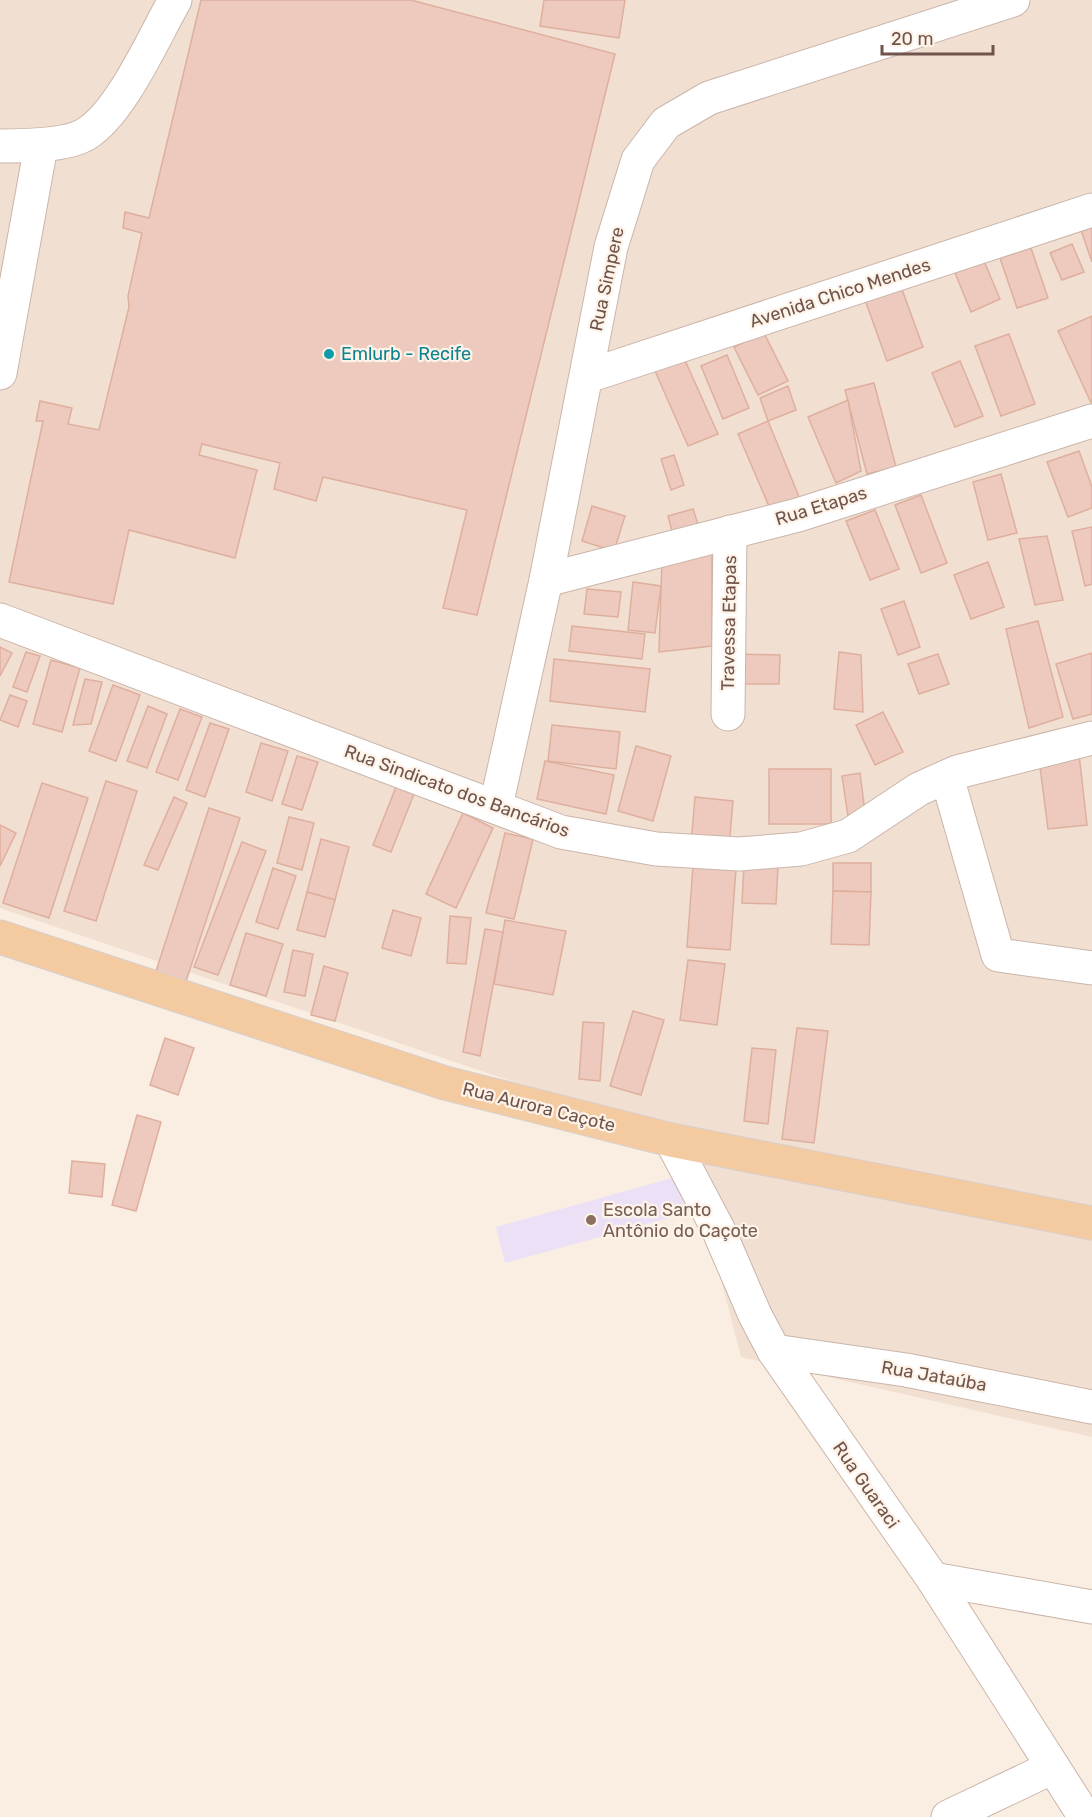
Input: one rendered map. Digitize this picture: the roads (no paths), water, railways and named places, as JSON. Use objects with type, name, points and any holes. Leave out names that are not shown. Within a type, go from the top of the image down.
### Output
[{"type":"main road","name":"Rua Aurora Caçote","points":[[0,937],[445,1083],[671,1140],[1092,1223]]},
{"type":"street","points":[[0,146],[41,146],[86,135],[115,107],[175,0]]},
{"type":"street","name":"Rua Simpere","points":[[496,806],[588,376],[611,247],[638,160],[666,123],[709,99],[1013,0]]},
{"type":"street","points":[[0,373],[41,146]]},
{"type":"street","name":"Avenida Chico Mendes","points":[[588,376],[1092,210]]},
{"type":"street","name":"Rua Etapas","points":[[546,580],[798,515],[1092,421]]},
{"type":"street","name":"Travessa Etapas","points":[[728,714],[729,532]]},
{"type":"street","name":"Rua Sindicato dos Bancários","points":[[0,620],[561,832],[656,849],[739,854],[801,849],[848,836],[919,789],[947,777],[1012,757],[1092,738]]},
{"type":"street","points":[[947,777],[998,955],[1092,968]]},
{"type":"street","name":"Rua Guaraci","points":[[671,1140],[718,1228],[755,1315],[774,1351],[933,1579],[1085,1817]]},
{"type":"street","name":"Rua Jataúba","points":[[774,1351],[906,1370],[1092,1407]]},
{"type":"street","points":[[933,1579],[1092,1607]]},
{"type":"street","points":[[948,1817],[1053,1767]]},
{"type":"place","name":"Emlurb - Recife","points":[[329,354]]},
{"type":"place","name":"Escola Santo Antônio do Caçote","points":[[591,1220]]}]
